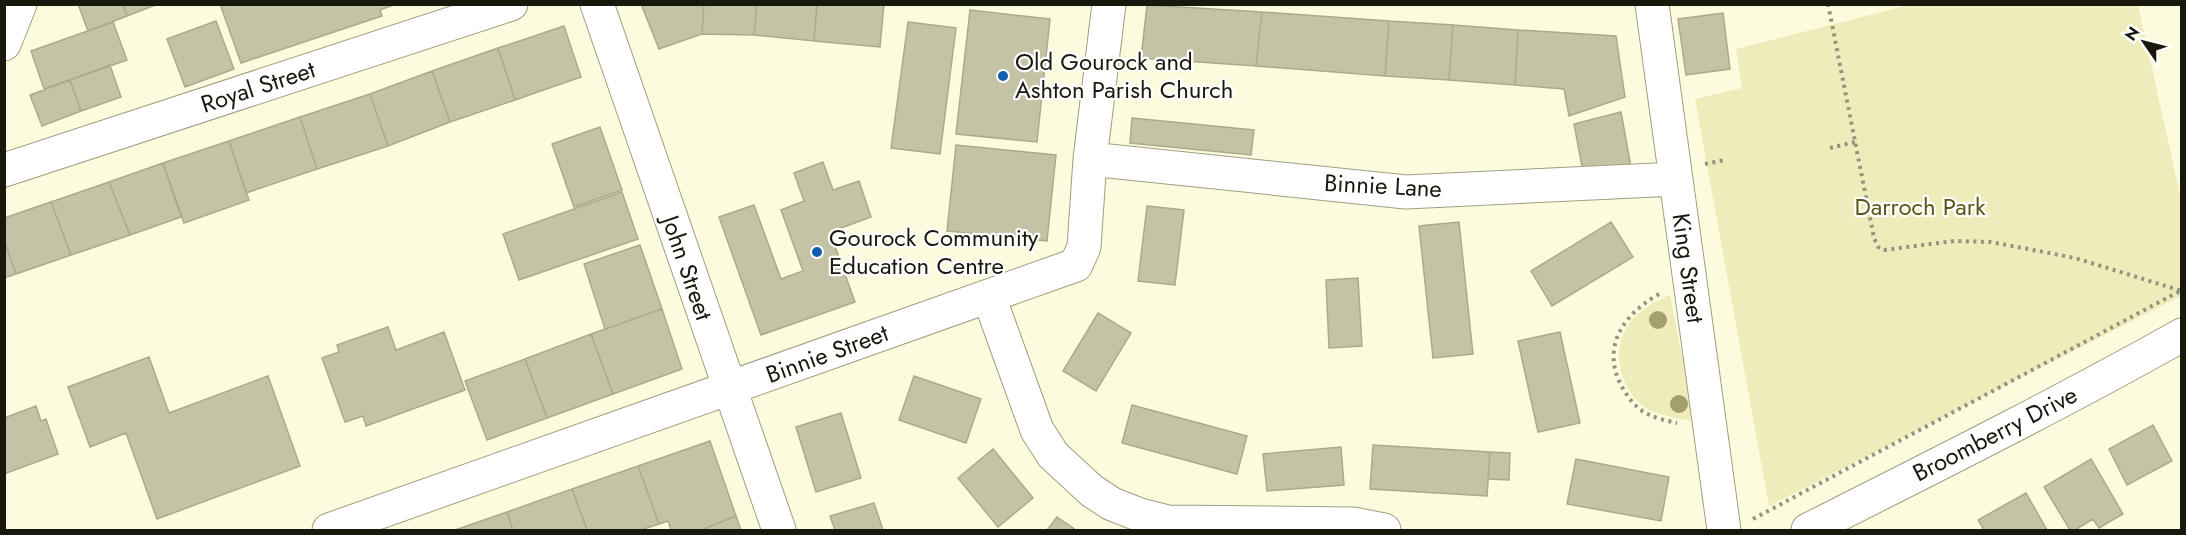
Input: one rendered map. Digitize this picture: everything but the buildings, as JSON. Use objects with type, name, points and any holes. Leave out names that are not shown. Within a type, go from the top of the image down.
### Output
[{"type":"street","points":[[4,44],[20,4]]},
{"type":"street","name":"Royal Street","points":[[4,170],[511,4]]},
{"type":"street","name":"John Street","points":[[597,4],[779,531]]},
{"type":"street","name":"Binnie Street","points":[[329,531],[1076,265],[1084,247],[1090,159],[1109,4]]},
{"type":"street","name":"King Street","points":[[1652,4],[1710,430],[1738,525]]},
{"type":"street","name":"Binnie Lane","points":[[1090,159],[1406,192],[1676,179]]},
{"type":"street","points":[[989,297],[1037,430],[1053,454],[1071,473],[1112,504],[1140,516],[1168,522],[1353,524],[1384,531]]},
{"type":"street","name":"Broomberry Drive","points":[[1808,531],[1986,440],[2181,335]]},
{"type":"path","points":[[1828,4],[1874,238],[1878,247],[1884,250],[1954,241],[1991,243],[2074,258],[2181,291]]},
{"type":"path","points":[[1830,148],[1856,142]]},
{"type":"path","points":[[1690,279],[1643,304],[1628,318],[1617,339],[1614,363],[1624,391],[1635,405],[1648,415],[1710,430]]},
{"type":"path","points":[[1738,525],[2181,291]]},
{"type":"green space","name":"Darroch Park","points":[[1913,4],[2138,5],[2181,199],[2181,296],[1769,506],[1695,99],[1742,88],[1736,49]]},
{"type":"green space","points":[[1670,295],[1695,421],[1649,410],[1630,393],[1620,369],[1620,343],[1631,321],[1649,306]]},
{"type":"place","name":"Old Gourock and Ashton Parish Church","points":[[1003,76]]},
{"type":"place","name":"Gourock Community Education Centre","points":[[817,252]]}]
